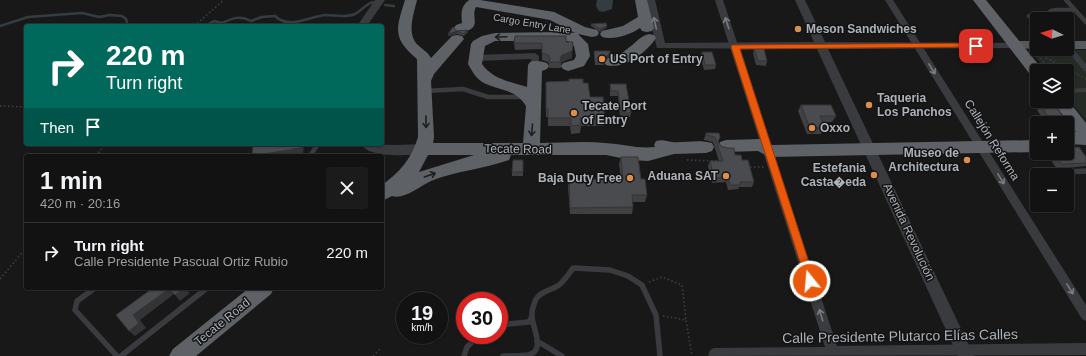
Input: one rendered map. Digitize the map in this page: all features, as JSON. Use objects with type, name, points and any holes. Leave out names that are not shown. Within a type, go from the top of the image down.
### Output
[{"type":"highway","points":[[384,193],[396,184],[413,167],[423,149],[426,137],[424,58],[408,42],[405,36],[411,0]]},
{"type":"highway","points":[[610,59],[627,56],[641,47],[655,42],[645,18],[642,0]]},
{"type":"highway","points":[[979,0],[1030,64]]},
{"type":"highway","name":"Cargo Entry Lane","points":[[424,86],[427,72],[461,32],[480,16],[494,16],[561,29],[588,31],[554,16],[474,3],[467,11],[461,32]]},
{"type":"highway","points":[[480,16],[478,51],[475,64],[480,72],[488,78],[524,92],[531,101]]},
{"type":"highway","points":[[607,31],[629,30],[637,26],[645,18]]},
{"type":"highway","points":[[408,42],[425,47],[438,48],[461,32]]},
{"type":"highway","points":[[478,51],[487,39],[495,37],[572,37],[578,40],[590,58],[579,64],[568,66]]},
{"type":"highway","points":[[384,197],[426,176],[476,161],[530,149],[531,101],[538,65]]},
{"type":"highway","points":[[1066,108],[1086,134]]},
{"type":"highway","points":[[724,153],[766,145],[978,142],[1030,138]]},
{"type":"highway","points":[[1074,138],[1086,139]]},
{"type":"highway","points":[[978,142],[1030,146]]},
{"type":"highway","points":[[1074,146],[1086,146]]},
{"type":"highway","name":"Tecate Road","points":[[423,149],[606,150],[630,155],[663,153],[672,148],[706,147]]},
{"type":"highway","name":"Tecate Road","points":[[180,356],[257,291]]},
{"type":"main road","points":[[1015,45],[1030,48]]},
{"type":"main road","points":[[1074,48],[1086,45]]},
{"type":"street","points":[[363,24],[380,0]]},
{"type":"street","points":[[650,0],[655,42],[735,47],[1015,45]]},
{"type":"street","points":[[720,0],[833,354]]},
{"type":"street","name":"Avenida Revolución","points":[[800,0],[965,353]]},
{"type":"street","name":"Callejón Reforma","points":[[889,0],[1086,315]]},
{"type":"street","points":[[478,51],[535,56],[538,65]]},
{"type":"street","points":[[1074,54],[1086,69]]},
{"type":"street","points":[[1074,91],[1086,90]]},
{"type":"street","points":[[371,146],[393,151],[423,149]]},
{"type":"street","name":"Calle Presidente Plutarco Elías Calles","points":[[714,355],[965,353],[1086,349]]},
{"type":"lane","points":[[1066,0],[1086,22]]},
{"type":"lane","points":[[1029,16],[1046,15],[1056,10],[1075,10]]},
{"type":"lane","points":[[424,86],[463,89],[488,97],[531,101]]},
{"type":"lane","points":[[1074,172],[1086,172]]},
{"type":"lane","points":[[508,325],[529,322],[532,316],[534,303],[540,295],[547,289],[559,286],[573,268],[610,270],[628,276],[642,285],[656,315],[660,356]]},
{"type":"lane","points":[[92,290],[77,301],[75,310],[117,356]]},
{"type":"lane","points":[[121,356],[204,290]]},
{"type":"lane","points":[[503,356],[529,355],[536,350],[537,341],[532,316]]},
{"type":"lane","points":[[537,341],[562,356]]},
{"type":"lane","points":[[464,356],[467,347],[470,344]]},
{"type":"path","points":[[196,24],[224,0]]},
{"type":"path","points":[[1048,56],[1086,79]]},
{"type":"path","points":[[0,106],[24,107]]},
{"type":"path","points":[[687,160],[724,153]]},
{"type":"path","points":[[0,279],[24,250]]},
{"type":"path","points":[[642,285],[662,277],[682,285],[692,356]]},
{"type":"path","points":[[656,315],[686,320]]},
{"type":"path","points":[[372,356],[380,349]]},
{"type":"shaded area","points":[[597,0],[613,0],[612,9],[603,12],[599,11],[596,6]]},
{"type":"shaded area","points":[[1074,50],[1086,50],[1086,121],[1074,106],[1074,64],[1041,64],[1035,56],[1074,56]]},
{"type":"building","points":[[606,23],[607,26],[600,29],[591,24]]},
{"type":"building","points":[[453,27],[457,31],[448,34]]},
{"type":"building","points":[[467,30],[464,34],[457,31]]},
{"type":"building","points":[[515,36],[566,36],[566,42],[573,42],[572,51],[562,55],[560,58],[561,62],[549,62],[550,58],[548,55],[542,53],[542,43],[514,43]]},
{"type":"building","points":[[754,49],[764,49],[767,61],[758,61]]},
{"type":"building","points":[[594,51],[610,51],[610,53],[603,59],[604,62],[595,62]]},
{"type":"building","points":[[702,52],[712,52],[716,65],[705,65]]},
{"type":"building","name":"Tecate Port of Entry","points":[[569,79],[583,79],[583,83],[588,83],[590,97],[603,97],[605,118],[580,118],[581,125],[571,126],[571,118],[548,118],[548,109],[546,109],[546,82],[569,81]]},
{"type":"building","points":[[610,84],[626,84],[631,113],[621,113],[618,91],[611,91]]},
{"type":"building","points":[[801,105],[831,105],[836,116],[820,116],[825,128],[810,128]]},
{"type":"building","points":[[1042,108],[1057,108],[1062,116],[1048,116]]},
{"type":"building","points":[[706,133],[719,133],[720,137],[718,142],[721,146],[734,148],[735,155],[741,155],[742,160],[748,160],[754,182],[740,182],[740,185],[730,185],[728,177],[714,178],[710,161],[723,161],[715,137],[706,135]]},
{"type":"building","points":[[253,146],[300,146],[300,148],[264,154],[252,154]]},
{"type":"building","points":[[1074,147],[1079,147],[1086,157],[1086,163],[1061,164],[1058,160],[1074,160]]},
{"type":"building","points":[[621,157],[638,157],[641,179],[645,179],[647,195],[632,195],[633,207],[570,208],[569,180],[623,179]]},
{"type":"building","points":[[513,160],[523,160],[523,172],[512,172]]},
{"type":"building","points":[[150,290],[168,290],[133,315],[139,323],[129,331],[116,315]]},
{"type":"building","points":[[170,290],[182,290],[175,295]]},
{"type":"waterway","points":[[209,24],[214,21],[222,23],[236,18],[243,18],[251,21],[262,17],[275,16],[281,20],[293,22],[326,15],[348,16],[355,14],[373,2]]},
{"type":"waterway","points":[[385,5],[394,6]]},
{"type":"waterway","points":[[0,26],[28,17],[82,13],[99,17],[109,15],[122,16],[126,19],[127,24]]},
{"type":"place","name":"Meson Sandwiches","points":[[798,29]]},
{"type":"place","name":"US Port of Entry","points":[[602,59]]},
{"type":"place","name":"Taqueria Los Panchos","points":[[869,105]]},
{"type":"place","name":"Tecate Port of Entry","points":[[574,113]]},
{"type":"place","name":"Oxxo","points":[[812,128]]},
{"type":"place","name":"Museo de Architectura","points":[[967,160]]},
{"type":"place","name":"Estefania Casta�eda","points":[[874,175]]},
{"type":"place","name":"Aduana SAT","points":[[726,176]]},
{"type":"place","name":"Baja Duty Free","points":[[630,178]]},
{"type":"route","points":[[810,281],[768,146],[735,47],[976,46]]}]
